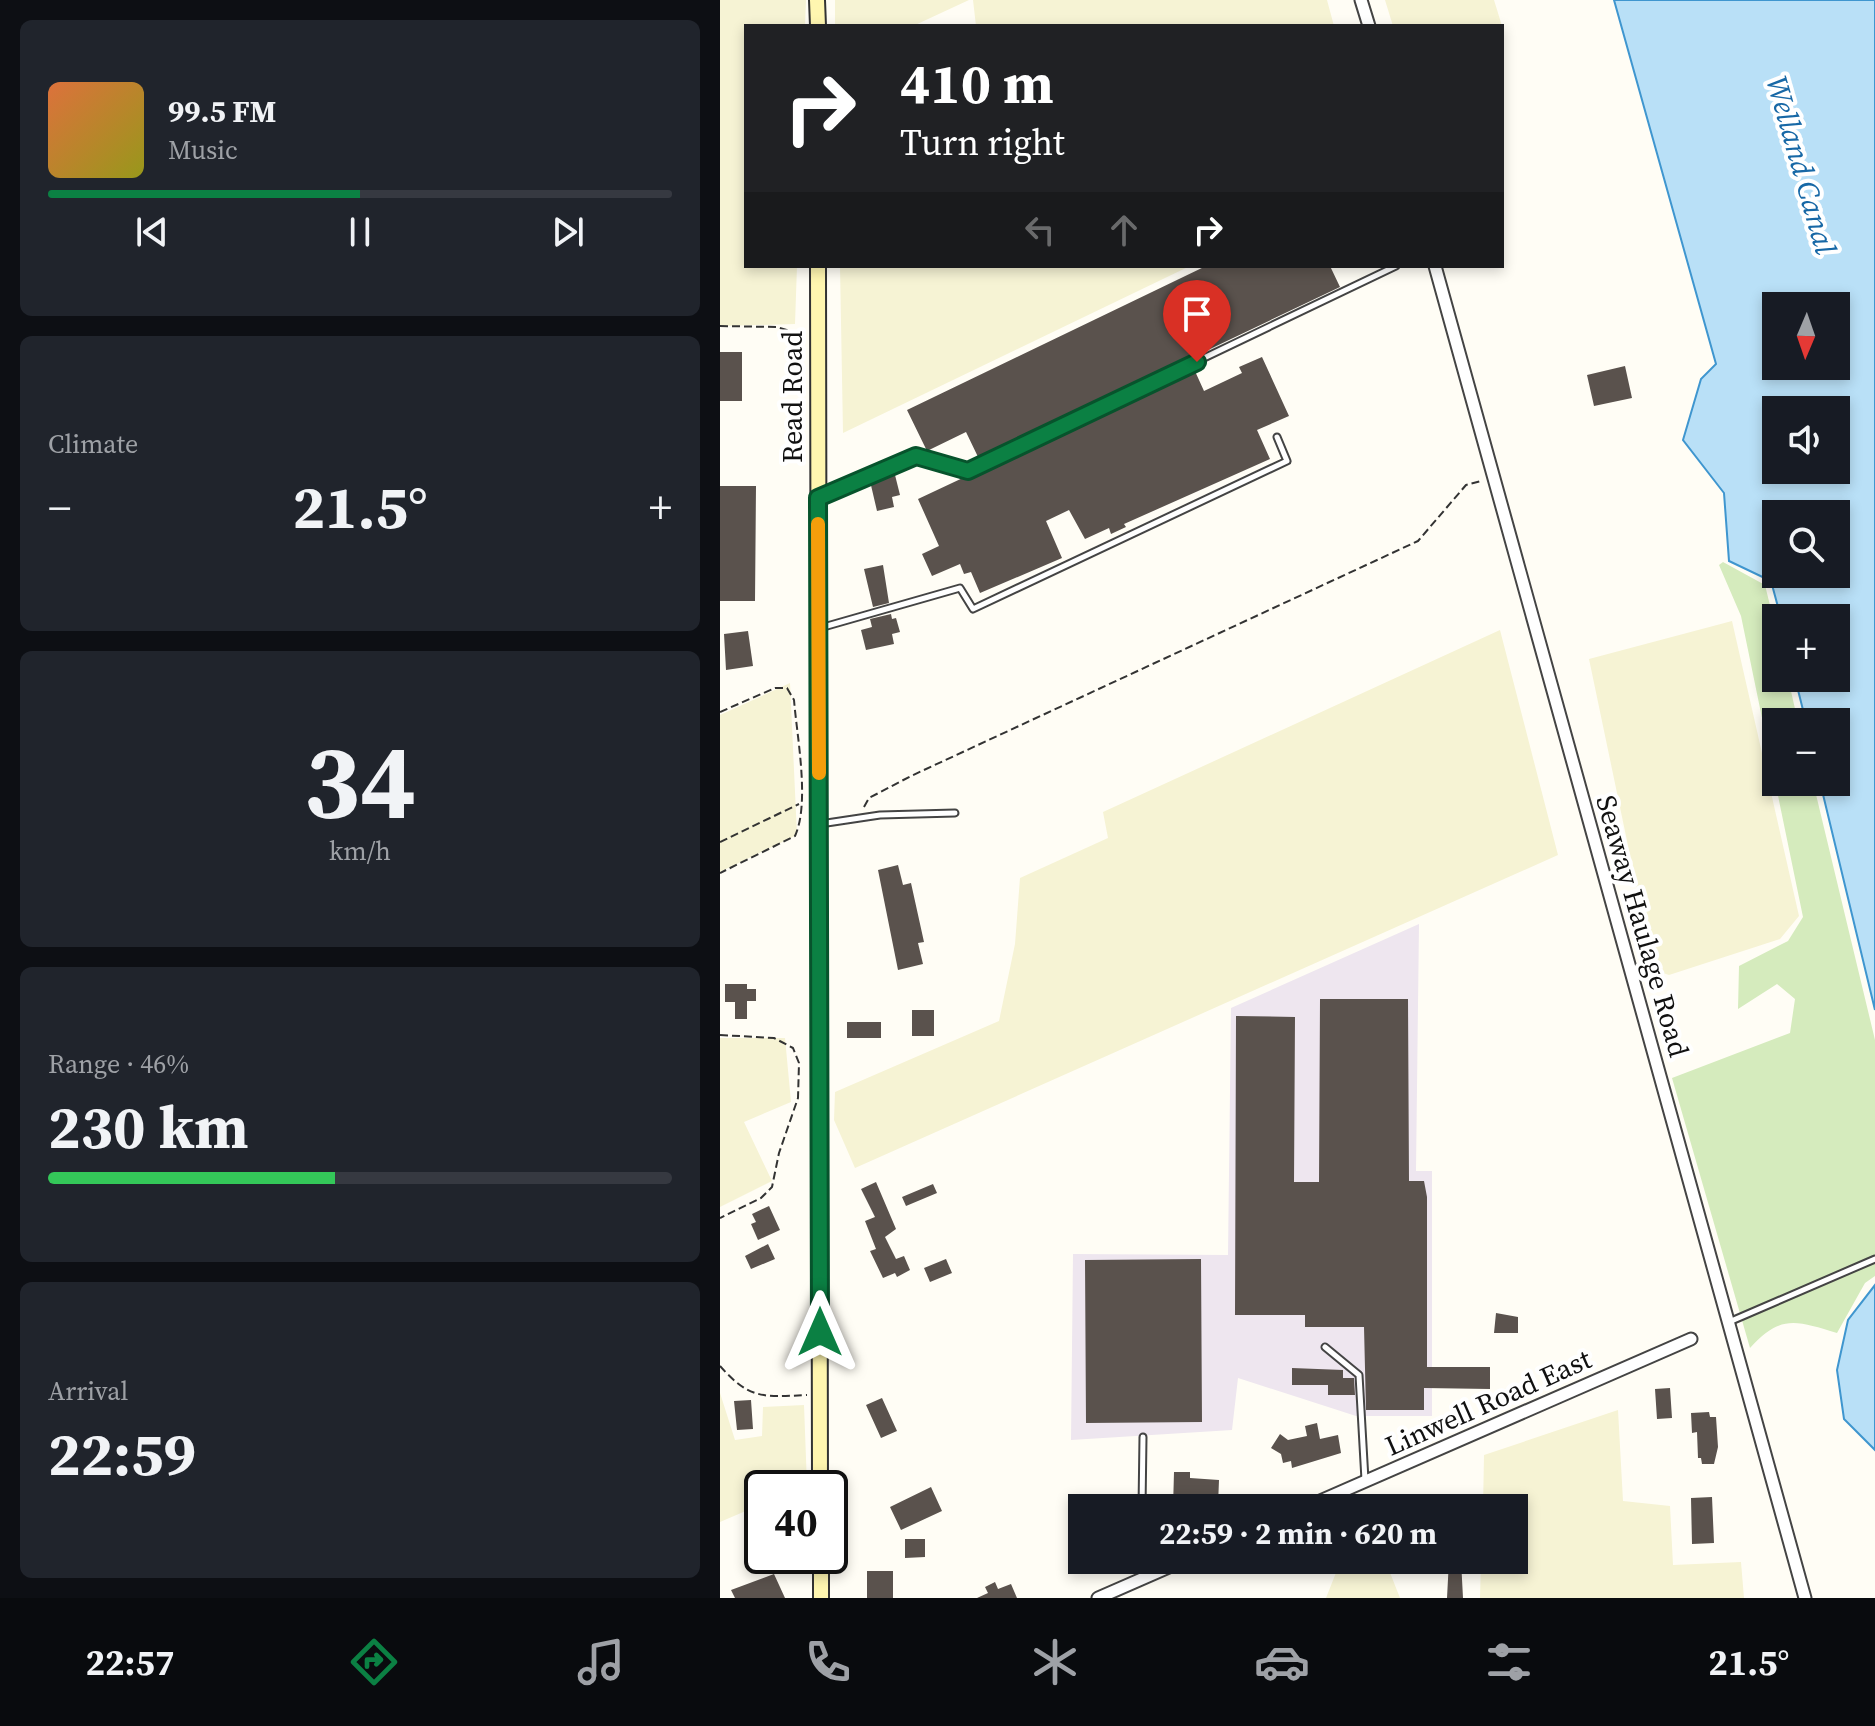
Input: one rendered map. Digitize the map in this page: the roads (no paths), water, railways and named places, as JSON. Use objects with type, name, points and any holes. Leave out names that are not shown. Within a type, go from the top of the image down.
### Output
[{"type":"street","points":[[817,0],[818,24]]},
{"type":"street","points":[[1361,0],[1368,24]]},
{"type":"street","name":"Read Road","points":[[818,268],[820,1470]]},
{"type":"street","name":"Seaway Haulage Road","points":[[1436,268],[1805,1598]]},
{"type":"street","name":"Linwell Road East","points":[[1336,1494],[1691,1339]]},
{"type":"street","points":[[821,1574],[821,1598]]},
{"type":"street","points":[[1098,1598],[1153,1574]]},
{"type":"lane","points":[[818,498],[916,456],[968,471],[1392,268]]},
{"type":"lane","points":[[819,628],[960,588],[973,609],[1287,461],[1277,437]]},
{"type":"lane","points":[[819,824],[857,818],[955,813]]},
{"type":"lane","points":[[1728,1322],[1875,1259]]},
{"type":"lane","points":[[1325,1347],[1359,1375],[1365,1481]]},
{"type":"lane","points":[[1142,1494],[1143,1437]]},
{"type":"water","name":"Welland Canal","points":[[1614,0],[1875,0],[1875,1010],[1823,796],[1850,796],[1850,708],[1802,708],[1798,692],[1850,692],[1850,604],[1777,604],[1773,588],[1850,588],[1850,500],[1762,500],[1762,577],[1729,561],[1724,493],[1683,440],[1701,379],[1716,364]]},
{"type":"water","points":[[1875,1285],[1875,1450],[1844,1419],[1837,1370],[1848,1320]]}]
